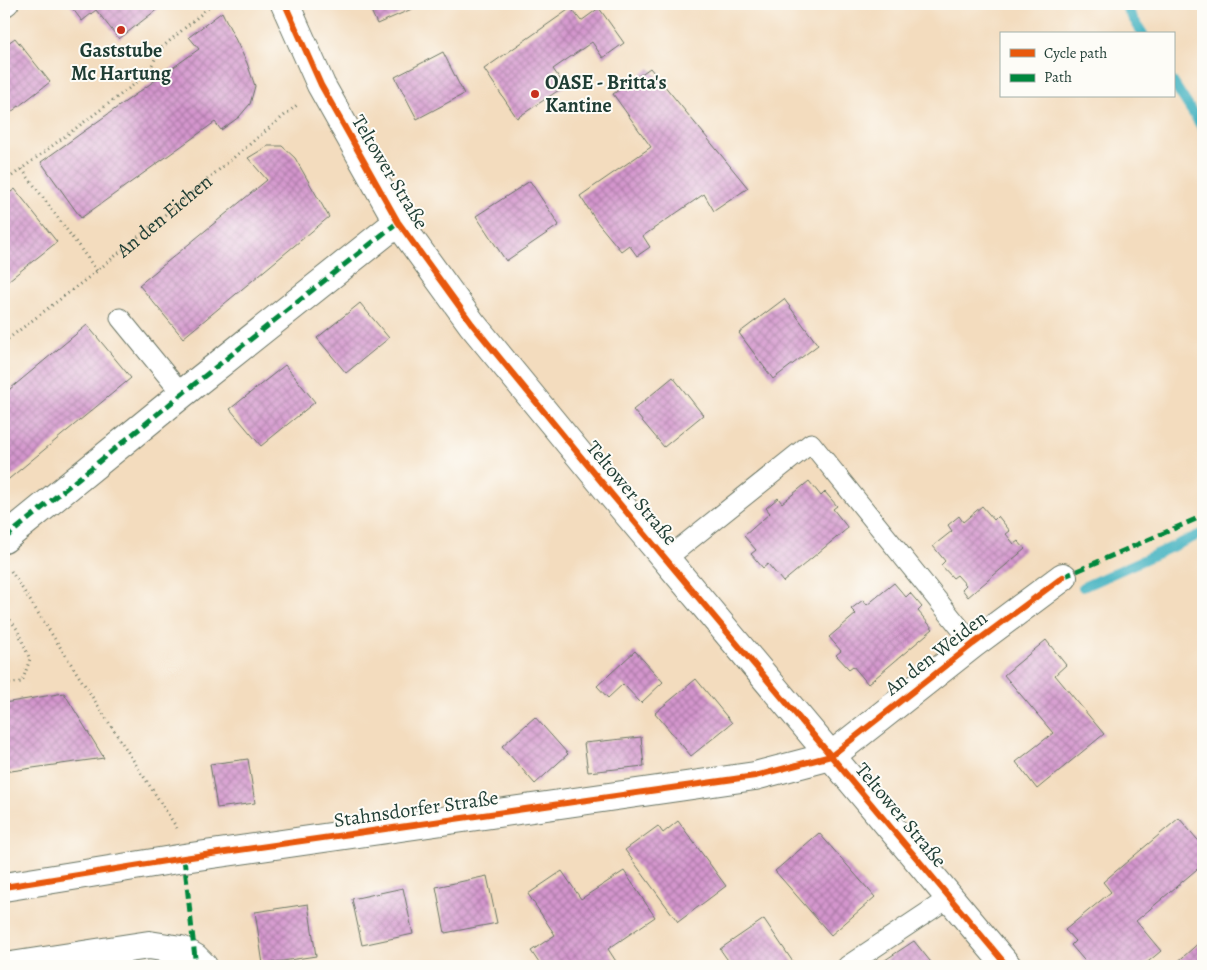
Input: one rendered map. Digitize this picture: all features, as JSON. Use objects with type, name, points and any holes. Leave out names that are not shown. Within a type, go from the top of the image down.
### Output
[{"type":"street","name":"Teltower Straße","points":[[285,4],[321,85],[398,222],[472,324],[1007,966]]},
{"type":"street","points":[[4,539],[398,222]]},
{"type":"street","name":"An den Weiden","points":[[831,756],[974,644],[1063,578]]},
{"type":"street","name":"Stahnsdorfer Straße","points":[[4,887],[184,858],[755,776],[831,756]]},
{"type":"street","points":[[11,966],[149,945],[181,950],[204,966]]},
{"type":"lane","points":[[4,8],[8,4]]},
{"type":"lane","points":[[120,318],[182,394]]},
{"type":"lane","name":"Teltower Straße","points":[[666,559],[811,443],[974,644]]},
{"type":"lane","points":[[847,966],[950,898]]},
{"type":"path","points":[[4,182],[147,75],[160,49],[213,4]]},
{"type":"path","points":[[22,169],[97,271]]},
{"type":"path","points":[[9,568],[182,835],[184,858]]},
{"type":"path","points":[[4,612],[17,629],[30,659],[22,682],[4,684]]},
{"type":"building","name":"Gaststube Mc Hartung","points":[[69,4],[164,4],[119,39],[96,10],[82,21]]},
{"type":"building","points":[[368,4],[412,4],[414,8],[377,24]]},
{"type":"building","points":[[571,8],[581,21],[599,8],[624,43],[603,58],[592,42],[553,69],[565,86],[517,118],[484,69]]},
{"type":"building","points":[[222,12],[247,63],[255,86],[250,104],[239,117],[221,130],[215,122],[81,218],[41,162],[199,49],[189,37]]},
{"type":"building","points":[[15,38],[50,82],[6,116],[4,113],[4,46]]},
{"type":"building","points":[[443,52],[464,94],[417,119],[395,77]]},
{"type":"building","points":[[650,68],[748,188],[714,211],[704,194],[643,236],[650,247],[637,256],[629,245],[621,251],[597,222],[580,196],[651,147],[613,94]]},
{"type":"building","points":[[268,146],[282,146],[295,158],[329,217],[183,338],[139,285],[267,180],[248,158]]},
{"type":"building","points":[[530,181],[559,225],[506,261],[476,216]]},
{"type":"building","points":[[15,189],[57,242],[4,284],[4,197]]},
{"type":"building","points":[[784,299],[818,345],[773,379],[739,333]]},
{"type":"building","points":[[360,303],[389,338],[346,373],[317,338]]},
{"type":"building","points":[[87,325],[131,378],[4,483],[4,394]]},
{"type":"building","points":[[285,365],[315,402],[261,446],[230,409]]},
{"type":"building","points":[[673,377],[703,415],[664,447],[633,410]]},
{"type":"building","points":[[809,481],[821,496],[825,492],[837,506],[833,509],[848,528],[783,582],[768,564],[763,568],[751,554],[756,550],[744,536],[770,513],[766,508],[778,498],[782,503]]},
{"type":"building","points":[[982,506],[994,520],[998,516],[1010,531],[1006,534],[1014,544],[1018,541],[1025,549],[968,597],[962,589],[966,585],[957,575],[953,578],[941,565],[945,561],[933,546],[952,531],[948,525],[959,516],[963,522]]},
{"type":"building","points":[[894,583],[906,597],[910,593],[922,607],[918,611],[933,629],[868,684],[853,666],[849,669],[836,655],[841,651],[829,637],[856,614],[851,609],[863,600],[867,605]]},
{"type":"building","points":[[1046,640],[1066,665],[1055,675],[1104,734],[1037,789],[1016,762],[1053,733],[1004,675]]},
{"type":"building","points":[[635,651],[663,682],[641,703],[623,684],[608,698],[597,686]]},
{"type":"building","points":[[696,679],[732,723],[691,756],[655,713]]},
{"type":"building","points":[[64,693],[104,758],[4,772],[4,703]]},
{"type":"building","points":[[535,717],[568,754],[535,784],[502,746]]},
{"type":"building","points":[[641,737],[644,766],[588,772],[584,743]]},
{"type":"building","points":[[248,759],[255,803],[217,808],[210,764]]},
{"type":"building","points":[[1179,818],[1203,846],[1203,864],[1136,921],[1161,951],[1143,966],[1089,966],[1071,945],[1075,941],[1065,930],[1111,892],[1103,882]]},
{"type":"building","points":[[678,821],[726,886],[678,922],[625,850],[658,826],[663,833]]},
{"type":"building","points":[[819,833],[875,897],[831,935],[775,871]]},
{"type":"building","points":[[562,871],[581,899],[624,871],[655,917],[608,949],[619,966],[541,966],[531,951],[555,935],[528,894]]},
{"type":"building","points":[[487,876],[497,923],[445,933],[436,887]]},
{"type":"building","points":[[403,888],[413,934],[362,945],[352,899]]},
{"type":"building","points":[[308,904],[316,956],[263,964],[255,912]]},
{"type":"building","points":[[764,919],[793,962],[787,966],[732,966],[720,949]]},
{"type":"building","points":[[1203,939],[1203,966],[1173,966]]},
{"type":"building","points":[[914,941],[934,966],[876,966]]},
{"type":"waterway","points":[[1124,4],[1142,32]]},
{"type":"waterway","points":[[1174,84],[1203,129]]},
{"type":"waterway","points":[[1083,587],[1203,533]]},
{"type":"marked path","points":[[4,539],[398,222]]},
{"type":"marked path","points":[[1063,577],[1203,516]]},
{"type":"marked path","points":[[184,858],[195,958]]},
{"type":"cycle path","points":[[285,4],[321,85],[398,222],[472,324],[613,496],[1007,966]]},
{"type":"cycle path","points":[[4,887],[184,858],[755,776],[831,756],[973,644],[1063,577]]},
{"type":"place","name":"Gaststube Mc Hartung","points":[[121,30]]},
{"type":"place","name":"OASE - Britta's Kantine","points":[[535,94]]}]
